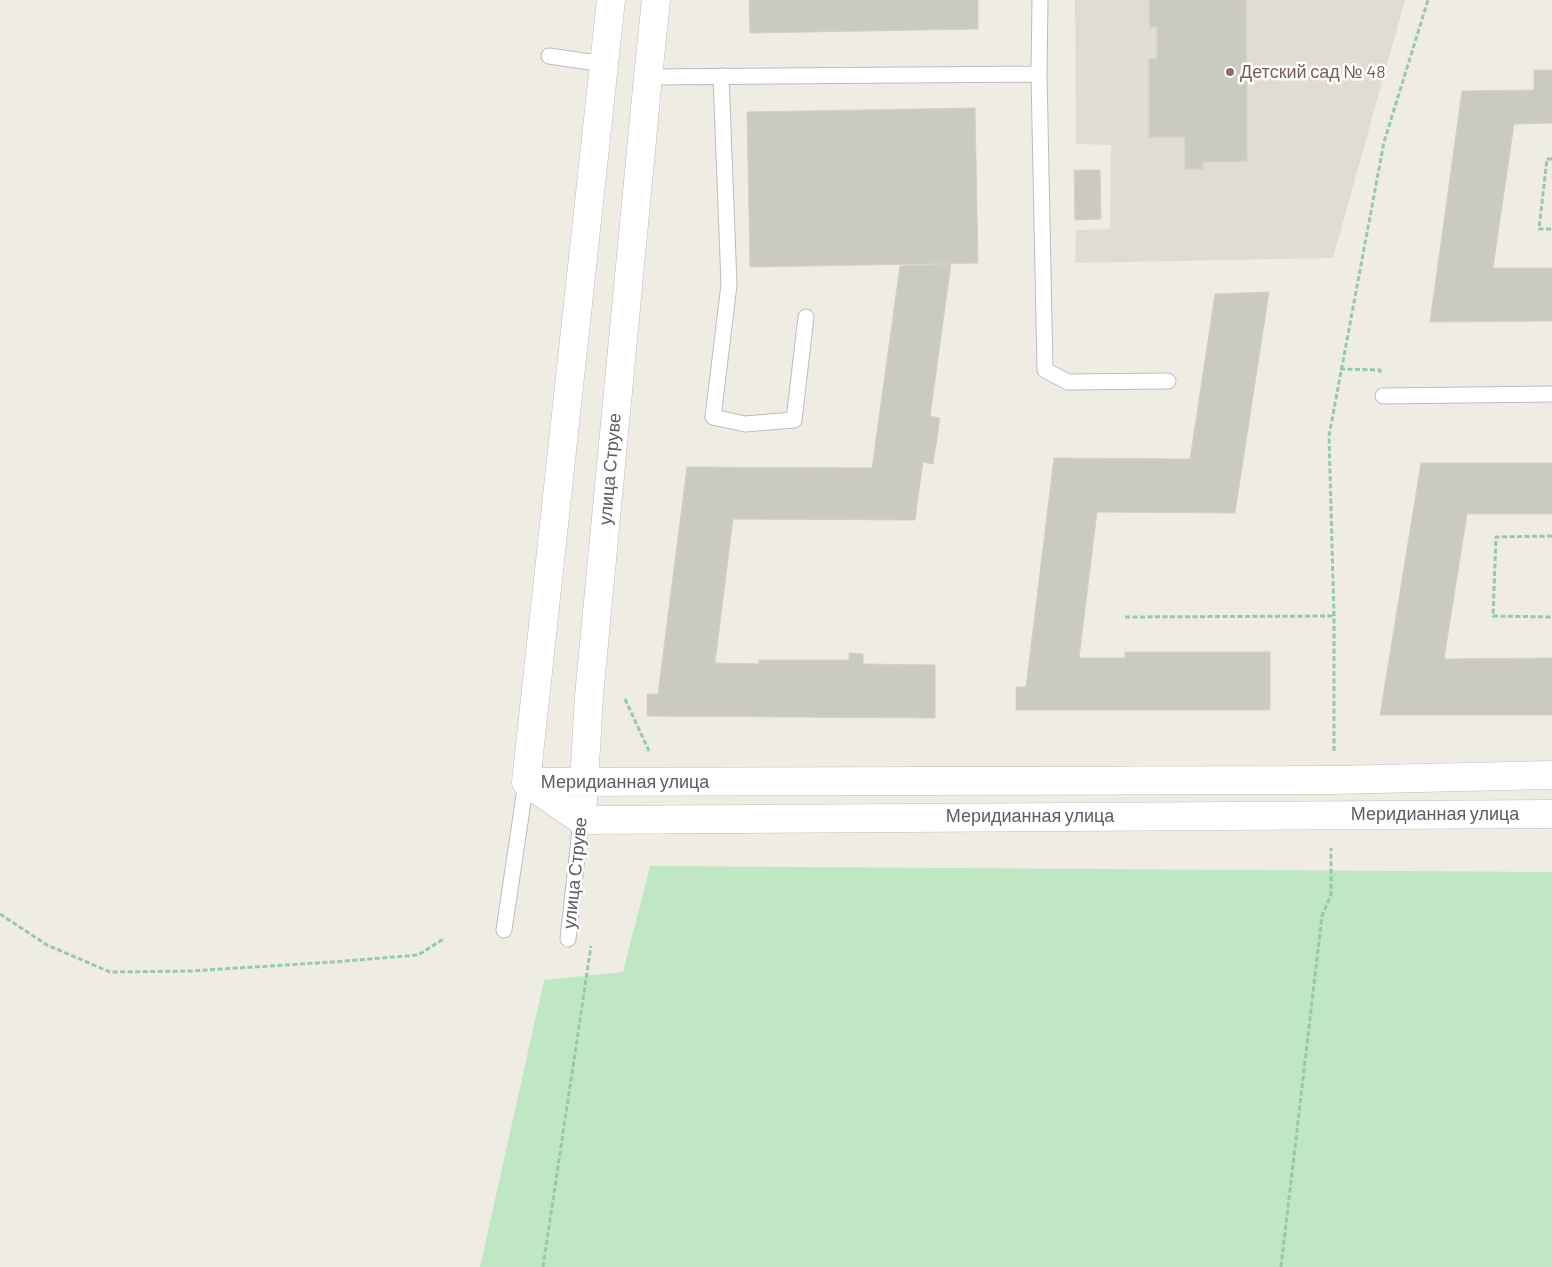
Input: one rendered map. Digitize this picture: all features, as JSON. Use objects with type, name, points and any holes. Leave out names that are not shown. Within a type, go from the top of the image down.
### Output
[{"type":"street","points":[[526,782],[611,0]]},
{"type":"street","name":"улица Струве","points":[[581,820],[590,687],[656,0]]},
{"type":"street","name":"Меридианная улица","points":[[526,782],[1333,780],[1552,775]]},
{"type":"street","name":"Меридианная улица","points":[[526,782],[581,820],[1552,814]]},
{"type":"lane","points":[[1040,0],[1039,74],[1045,370],[1068,382],[1168,381]]},
{"type":"lane","points":[[549,56],[604,64]]},
{"type":"lane","points":[[648,77],[1039,74]]},
{"type":"lane","points":[[721,76],[729,285],[713,417],[745,424],[794,420],[806,317]]},
{"type":"lane","points":[[1383,396],[1552,394]]},
{"type":"lane","points":[[504,930],[526,782]]},
{"type":"lane","name":"улица Струве","points":[[568,939],[581,820]]},
{"type":"path","points":[[1334,751],[1334,616],[1329,436],[1340,369],[1384,142],[1428,0]]},
{"type":"path","points":[[1552,158],[1548,158],[1539,229],[1552,230]]},
{"type":"path","points":[[1340,369],[1380,370],[1383,396]]},
{"type":"path","points":[[1552,536],[1496,537],[1493,616],[1552,616]]},
{"type":"path","points":[[1125,617],[1334,616]]},
{"type":"path","points":[[625,699],[649,750]]},
{"type":"path","points":[[1281,1267],[1322,916],[1331,895],[1331,848]]},
{"type":"path","points":[[0,914],[46,945],[110,972],[200,970],[418,955],[444,938]]},
{"type":"path","points":[[543,1267],[591,944]]},
{"type":"shaded area","name":"Детский сад № 48","points":[[1075,0],[1405,0],[1333,258],[1075,263],[1076,230],[1110,229],[1111,145],[1076,144]]},
{"type":"green space","points":[[650,866],[1552,872],[1552,1267],[480,1267],[544,980],[623,972]]},
{"type":"building","points":[[749,0],[978,0],[978,29],[750,33]]},
{"type":"building","points":[[1149,0],[1246,0],[1247,161],[1203,162],[1203,169],[1185,169],[1185,137],[1149,137],[1149,59],[1157,59],[1157,27],[1150,27]]},
{"type":"building","points":[[1534,70],[1552,70],[1552,123],[1514,124],[1493,268],[1552,268],[1552,321],[1430,322],[1462,91],[1534,90]]},
{"type":"building","points":[[975,108],[978,263],[750,267],[747,112]]},
{"type":"building","points":[[1074,170],[1100,170],[1101,219],[1075,220]]},
{"type":"building","points":[[951,264],[930,416],[940,418],[933,464],[923,462],[915,520],[733,519],[715,663],[759,664],[759,660],[849,660],[849,653],[863,654],[863,664],[935,665],[935,718],[647,716],[647,694],[658,694],[687,467],[872,468],[900,266]]},
{"type":"building","points":[[1269,292],[1235,513],[1097,512],[1079,658],[1125,658],[1125,652],[1270,652],[1270,710],[1016,710],[1016,687],[1026,687],[1054,458],[1190,459],[1215,294]]},
{"type":"building","points":[[1421,463],[1552,463],[1552,514],[1467,514],[1444,659],[1552,658],[1552,715],[1380,715]]},
{"type":"place","name":"Детский сад № 48","points":[[1230,72]]}]
